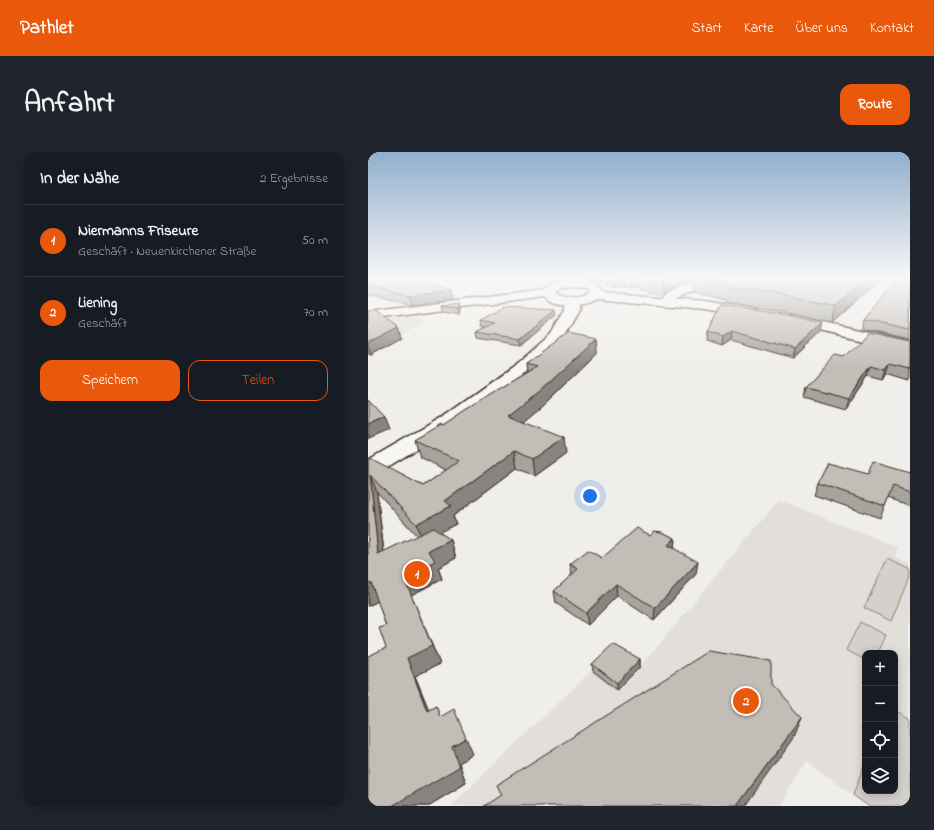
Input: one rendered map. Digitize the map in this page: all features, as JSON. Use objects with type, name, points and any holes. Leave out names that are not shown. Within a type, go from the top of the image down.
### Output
[{"type":"street","points":[[368,316],[419,310]]},
{"type":"street","points":[[368,470],[451,420],[523,367],[557,337],[572,310]]},
{"type":"street","points":[[738,310],[764,314]]},
{"type":"street","points":[[778,317],[910,348]]},
{"type":"shaded area","points":[[422,315],[422,324],[385,343],[368,323]]},
{"type":"shaded area","points":[[779,500],[898,547],[894,557],[910,564],[910,569],[887,559],[891,621],[910,575],[910,718],[898,712],[898,650],[879,650],[886,635],[846,650],[862,658],[862,771],[853,795],[807,761],[779,806],[451,806],[613,650],[641,666]]},
{"type":"shaded area","points":[[887,559],[910,569],[910,575],[891,621],[864,608]]},
{"type":"shaded area","points":[[860,622],[886,635],[879,650],[862,650],[862,658],[846,650]]},
{"type":"shaded area","points":[[898,712],[910,718],[910,806],[868,806],[853,795],[862,771],[862,794],[898,794]]},
{"type":"building","points":[[375,310],[399,328],[368,344],[368,311]]},
{"type":"building","points":[[499,310],[556,310],[520,339],[477,332],[495,323],[481,320]]},
{"type":"building","points":[[720,310],[751,310],[787,315],[823,323],[795,349],[732,331],[723,337],[708,332]]},
{"type":"building","points":[[872,310],[910,310],[910,330],[863,320]]},
{"type":"building","points":[[569,333],[596,339],[540,390],[508,415],[564,437],[532,459],[514,451],[445,501],[451,506],[416,524],[370,475],[378,554],[433,528],[451,540],[429,551],[435,561],[404,577],[432,646],[407,658],[427,711],[436,706],[440,717],[454,709],[466,738],[452,746],[459,767],[392,806],[368,806],[368,656],[386,648],[379,628],[386,626],[371,582],[368,584],[368,459],[370,458],[423,486],[459,461],[415,440],[442,424],[444,425],[537,367],[526,364]]},
{"type":"building","points":[[867,333],[910,342],[910,369],[890,364],[886,370],[871,366],[849,398],[806,387],[835,355],[844,357]]},
{"type":"building","points":[[368,400],[384,417],[368,424]]},
{"type":"building","points":[[873,461],[910,472],[910,492],[893,486],[885,506],[818,483],[828,463],[868,474]]},
{"type":"building","points":[[637,528],[650,535],[654,531],[662,532],[675,538],[668,545],[698,562],[655,608],[616,584],[586,613],[554,591],[578,569],[570,564],[588,550],[602,558]]},
{"type":"building","points":[[613,644],[640,659],[617,683],[592,664]]},
{"type":"building","points":[[709,651],[771,661],[771,684],[802,717],[737,806],[484,806],[501,795],[496,785]]},
{"type":"place","name":"Niermanns Friseure","points":[[417,574]]},
{"type":"place","name":"Liening","points":[[746,701]]}]
